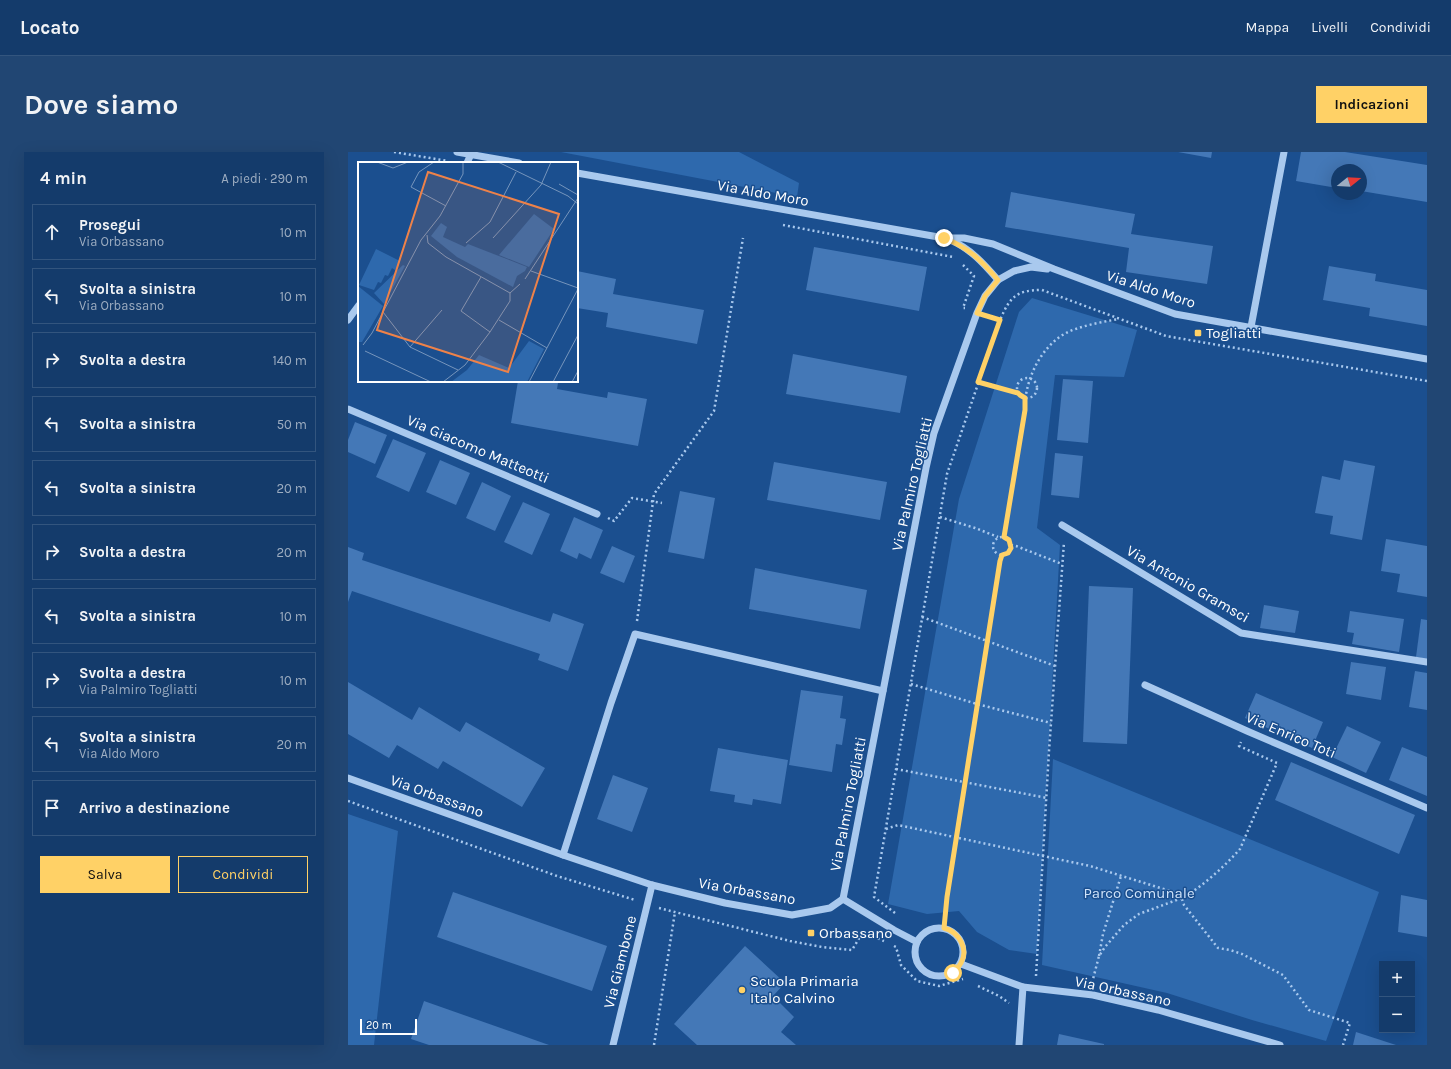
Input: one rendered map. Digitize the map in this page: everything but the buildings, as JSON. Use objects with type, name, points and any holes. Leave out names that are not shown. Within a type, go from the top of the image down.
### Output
[{"type":"street","points":[[457,152],[514,162]]},
{"type":"street","points":[[1251,328],[1284,152]]},
{"type":"street","points":[[467,162],[471,154]]},
{"type":"street","name":"Via Aldo Moro","points":[[578,173],[944,238],[964,238],[993,244],[1054,269],[1175,314],[1427,359]]},
{"type":"street","name":"Via Aldo Moro","points":[[944,238],[958,244],[979,258],[998,280]]},
{"type":"street","name":"Via Palmiro Togliatti","points":[[844,899],[926,468],[934,433],[977,313],[985,296],[998,280],[1014,271],[1031,267],[1054,269]]},
{"type":"street","points":[[348,320],[358,306]]},
{"type":"street","name":"Via Giacomo Matteotti","points":[[348,409],[597,514]]},
{"type":"street","name":"Via Antonio Gramsci","points":[[1062,525],[1241,633],[1427,662]]},
{"type":"street","points":[[563,855],[611,703],[635,634],[883,691]]},
{"type":"street","name":"Via Enrico Toti","points":[[1145,685],[1427,808]]},
{"type":"street","name":"Via Orbassano","points":[[348,778],[563,855],[652,885],[725,903],[792,915],[830,908],[844,899]]},
{"type":"street","name":"Via Giambone","points":[[613,1045],[652,885]]},
{"type":"street","points":[[844,899],[894,930],[917,942]]},
{"type":"street","points":[[932,928],[944,928],[957,935],[962,943],[963,957],[961,964],[953,973],[942,976],[929,974],[922,970],[917,962],[915,950],[917,942],[926,930],[932,928]]},
{"type":"street","name":"Via Orbassano","points":[[961,964],[1023,987],[1089,995],[1158,1010],[1280,1045]]},
{"type":"street","points":[[1019,1045],[1020,1011],[1023,987]]},
{"type":"path","points":[[394,152],[453,162]]},
{"type":"path","points":[[782,224],[956,258]]},
{"type":"path","points":[[635,634],[654,494],[714,411],[744,238]]},
{"type":"path","points":[[960,262],[974,276],[963,308],[1000,320]]},
{"type":"path","points":[[968,981],[962,979],[939,986],[917,981],[901,965],[896,947],[888,942],[900,917],[874,897],[947,474],[1000,320],[1009,301],[1019,294],[1031,290],[1042,290],[1166,336],[1427,381]]},
{"type":"path","points":[[1004,537],[1025,410],[1025,398],[1030,378],[1037,363],[1057,340],[1067,333],[1092,324],[1120,319]]},
{"type":"path","points":[[978,382],[1018,393],[1025,398],[1032,397],[1036,392],[1037,385],[1030,378],[1020,380],[1017,386],[1018,393]]},
{"type":"path","points":[[597,514],[614,521],[632,498],[662,503]]},
{"type":"path","points":[[940,516],[998,537],[1004,537],[1009,540],[1011,545],[1008,553],[1002,555],[997,553],[993,548],[993,542],[998,537]]},
{"type":"path","points":[[1036,988],[1046,798],[1062,564],[1064,543],[1072,532]]},
{"type":"path","points":[[1011,545],[1062,564]]},
{"type":"path","points":[[944,928],[956,837],[1002,555]]},
{"type":"path","points":[[922,617],[1055,666]]},
{"type":"path","points":[[911,684],[978,704],[1051,723]]},
{"type":"path","points":[[1099,956],[1116,934],[1131,919],[1139,914],[1182,899],[1204,884],[1232,859],[1240,849],[1278,763],[1240,746],[1248,731]]},
{"type":"path","points":[[896,769],[1046,798]]},
{"type":"path","points":[[886,829],[898,825],[1043,855],[1090,866],[1186,896]]},
{"type":"path","points":[[1089,995],[1104,934],[1121,876]]},
{"type":"path","points":[[1182,899],[1184,905],[1218,948],[1242,954],[1283,975],[1309,1010],[1350,1023],[1343,1045]]},
{"type":"path","points":[[654,1045],[675,912]]},
{"type":"path","points":[[973,984],[999,996],[1020,1011]]},
{"type":"green space","points":[[561,152],[739,152],[799,183],[797,197]]},
{"type":"green space","points":[[1032,298],[1137,330],[1124,377],[1055,375],[1037,528],[1060,545],[1037,954],[1009,950],[977,932],[959,911],[927,914],[888,904],[959,499],[1019,312]]},
{"type":"green space","name":"Parco Comunale","points":[[1053,759],[1379,892],[1326,1041],[1252,1020],[1167,993],[1042,965]]},
{"type":"green space","points":[[348,814],[398,831],[374,1045],[348,1045]]},
{"type":"place","name":"Togliatti","points":[[1198,333]]},
{"type":"place","name":"Orbassano","points":[[811,933]]},
{"type":"place","name":"Scuola Primaria Italo Calvino","points":[[742,990]]},
{"type":"route","points":[[944,238],[958,244],[979,258],[998,280],[985,296],[977,313],[1000,320],[978,382],[1018,393],[1025,398],[1025,410],[1004,537],[1009,540],[1011,548],[1008,553],[1002,555],[1000,561],[947,897],[944,928],[957,935],[964,948],[961,964],[953,973]]}]
